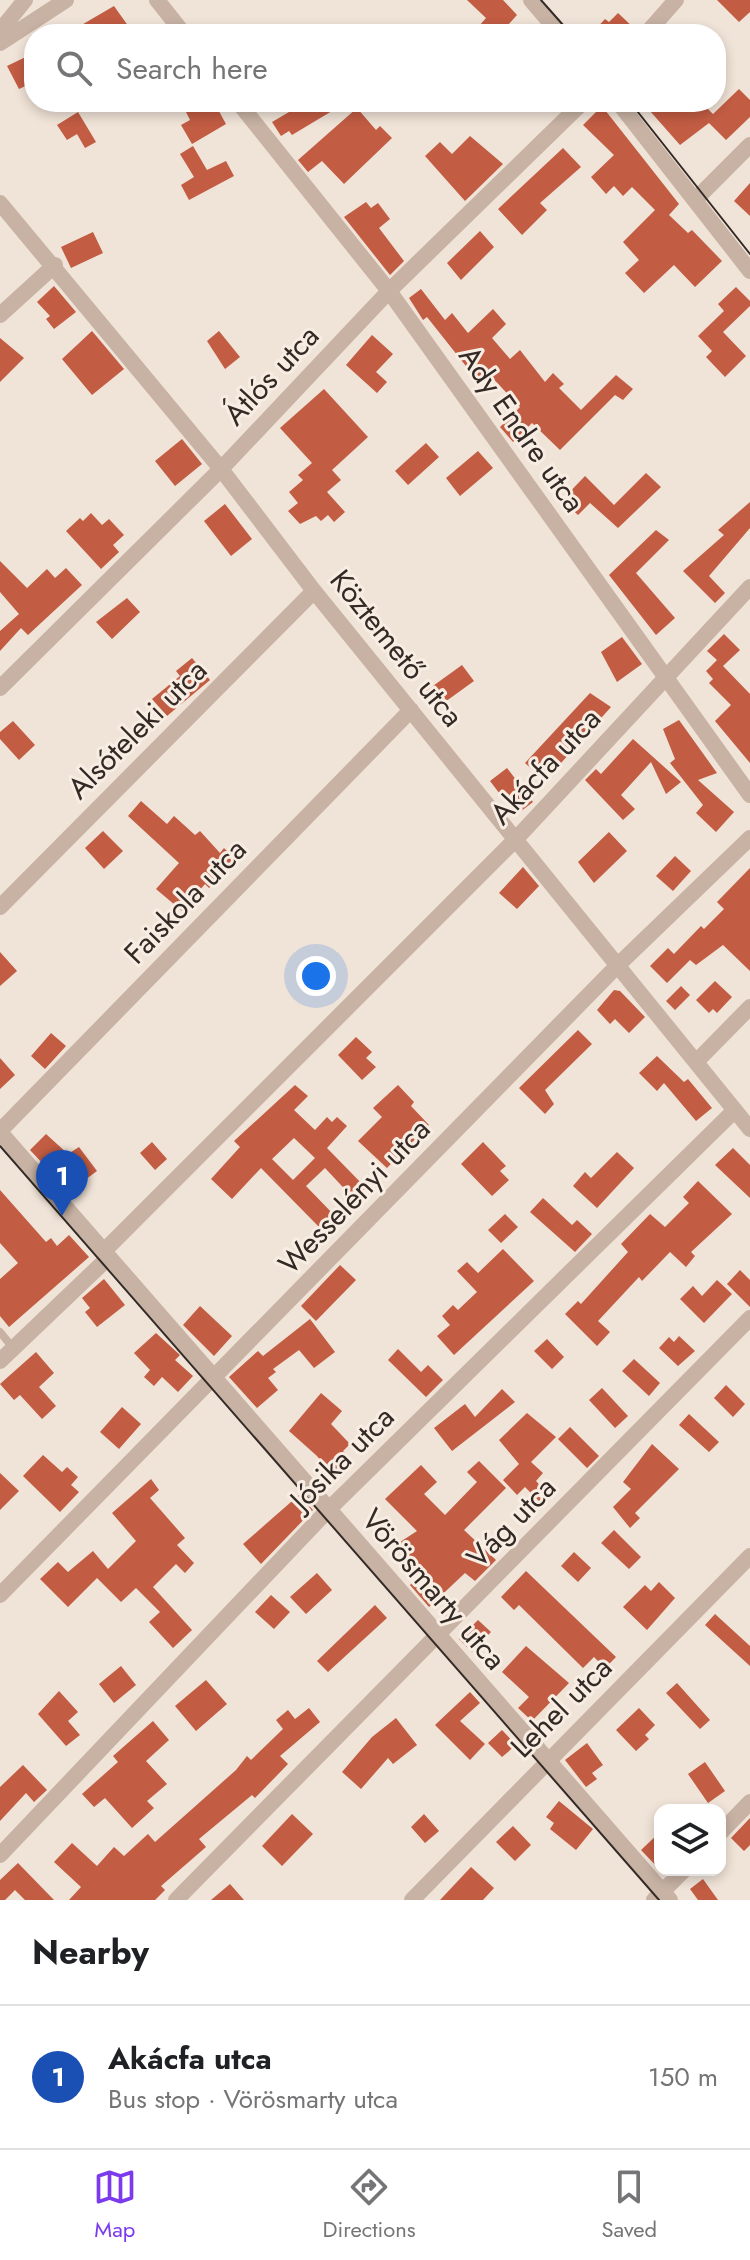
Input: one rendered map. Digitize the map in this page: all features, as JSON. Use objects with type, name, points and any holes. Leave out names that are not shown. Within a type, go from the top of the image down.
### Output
[{"type":"street","points":[[0,31],[25,0]]},
{"type":"street","points":[[29,24],[66,0]]},
{"type":"street","points":[[157,0],[176,24]]},
{"type":"street","points":[[531,0],[551,24]]},
{"type":"street","points":[[655,24],[676,0]]},
{"type":"street","points":[[0,43],[24,27]]},
{"type":"street","name":"Ady Endre utca","points":[[246,112],[389,291],[750,795]]},
{"type":"street","name":"Átlós utca","points":[[0,688],[221,469],[389,291],[573,112]]},
{"type":"street","points":[[626,112],[750,271]]},
{"type":"street","points":[[695,200],[750,145]]},
{"type":"street","name":"Köztemető utca","points":[[0,203],[55,265],[221,469],[314,591],[750,1129]]},
{"type":"street","points":[[0,315],[55,265]]},
{"type":"street","name":"Akácfa utca","points":[[0,1361],[515,840],[750,587]]},
{"type":"street","name":"Alsóteleki utca","points":[[0,907],[314,591]]},
{"type":"street","name":"Faiskola utca","points":[[0,1132],[411,710]]},
{"type":"street","name":"Wesselényi utca","points":[[0,1595],[617,966],[750,838]]},
{"type":"street","points":[[697,1061],[750,1007]]},
{"type":"street","name":"Jósika utca","points":[[0,1855],[328,1510],[735,1110]]},
{"type":"street","name":"Vörösmarty utca","points":[[0,1132],[547,1760],[662,1897]]},
{"type":"street","name":"Vág utca","points":[[176,1900],[750,1318]]},
{"type":"street","name":"Lehel utca","points":[[412,1900],[750,1556]]},
{"type":"street","points":[[726,1827],[750,1802]]},
{"type":"street","points":[[662,1897],[679,1876]]},
{"type":"lane","points":[[0,1332],[13,1348]]},
{"type":"building","points":[[467,0],[503,0],[517,15],[509,24],[481,24],[486,18]]},
{"type":"building","points":[[717,0],[750,0],[750,12],[739,22]]},
{"type":"building","points":[[114,6],[127,24],[83,24]]},
{"type":"building","points":[[618,13],[630,24],[600,24],[605,19],[609,22]]},
{"type":"building","points":[[24,58],[24,87],[19,89],[7,66]]},
{"type":"building","points":[[739,89],[750,100],[750,117],[726,140],[709,123],[680,145],[651,112],[713,114],[726,112],[726,102]]},
{"type":"building","points":[[78,112],[96,142],[85,148],[77,134],[67,140],[57,125]]},
{"type":"building","points":[[186,112],[219,112],[226,124],[192,144],[181,125],[190,120]]},
{"type":"building","points":[[289,112],[330,112],[292,135],[289,131],[281,136],[272,122]]},
{"type":"building","points":[[352,112],[360,112],[376,130],[380,126],[392,138],[344,184],[322,161],[308,172],[298,160]]},
{"type":"building","points":[[596,112],[607,112],[679,204],[669,215],[688,233],[692,230],[722,261],[695,287],[674,265],[644,293],[625,273],[639,260],[623,242],[655,210],[632,187],[623,196],[614,186],[606,194],[591,177],[614,155],[583,125]]},
{"type":"building","points":[[470,136],[503,164],[465,201],[425,156],[440,142],[452,154]]},
{"type":"building","points":[[193,146],[207,170],[226,161],[234,176],[189,200],[181,185],[194,177],[180,154]]},
{"type":"building","points":[[563,148],[581,167],[540,203],[547,210],[522,235],[498,209]]},
{"type":"building","points":[[750,183],[750,216],[734,201]]},
{"type":"building","points":[[366,202],[371,208],[378,203],[390,219],[379,228],[404,261],[390,275],[344,217]]},
{"type":"building","points":[[480,231],[494,247],[461,280],[447,263]]},
{"type":"building","points":[[93,232],[103,253],[71,268],[61,247]]},
{"type":"building","points":[[54,286],[76,312],[54,329],[46,319],[50,316],[37,302]]},
{"type":"building","points":[[736,287],[750,301],[750,306],[723,332],[746,356],[725,377],[706,357],[712,351],[698,336],[724,311],[718,304]]},
{"type":"building","points":[[421,289],[445,320],[452,313],[468,333],[493,309],[506,324],[492,338],[510,359],[520,350],[545,382],[553,373],[564,384],[559,388],[581,410],[616,375],[633,389],[623,400],[615,395],[560,450],[532,423],[513,442],[500,427],[520,407],[486,371],[477,380],[427,317],[423,320],[409,298]]},
{"type":"building","points":[[92,331],[124,369],[92,395],[62,359]]},
{"type":"building","points":[[219,331],[240,357],[225,369],[207,341]]},
{"type":"building","points":[[372,335],[393,354],[376,372],[387,382],[377,393],[346,365]]},
{"type":"building","points":[[0,338],[24,358],[0,382]]},
{"type":"building","points":[[324,389],[368,437],[332,470],[341,480],[327,492],[345,512],[334,522],[328,515],[321,521],[316,516],[300,524],[288,511],[298,503],[289,492],[303,480],[298,475],[312,463],[280,428]]},
{"type":"building","points":[[182,439],[202,464],[175,486],[155,461]]},
{"type":"building","points":[[426,443],[439,457],[408,485],[395,471]]},
{"type":"building","points":[[478,451],[493,468],[460,496],[446,478]]},
{"type":"building","points":[[646,473],[661,487],[618,528],[590,503],[578,515],[562,500],[585,476],[614,505]]},
{"type":"building","points":[[750,502],[750,528],[709,576],[725,593],[715,603],[683,571],[724,535],[718,530]]},
{"type":"building","points":[[225,504],[252,539],[231,556],[204,521]]},
{"type":"building","points":[[91,513],[102,525],[109,519],[124,535],[113,545],[119,552],[101,569],[66,531]]},
{"type":"building","points":[[656,530],[669,540],[636,573],[675,618],[656,635],[609,575]]},
{"type":"building","points":[[0,561],[27,588],[47,569],[55,578],[66,568],[82,585],[28,635],[21,628],[0,651],[0,631],[19,614],[0,592]]},
{"type":"building","points":[[127,598],[140,612],[112,639],[96,622]]},
{"type":"building","points":[[724,634],[740,650],[723,666],[750,694],[750,763],[715,721],[731,705],[709,683],[713,679],[706,671],[717,660],[707,651]]},
{"type":"building","points":[[622,637],[642,664],[617,682],[601,652]]},
{"type":"building","points":[[192,658],[210,680],[167,716],[152,699],[180,676],[176,671]]},
{"type":"building","points":[[462,665],[474,681],[438,707],[426,691]]},
{"type":"building","points":[[590,693],[611,707],[545,781],[525,763]]},
{"type":"building","points":[[679,720],[717,773],[698,780],[734,812],[716,832],[696,813],[703,805],[670,763],[675,759],[663,729]]},
{"type":"building","points":[[13,721],[35,745],[19,760],[0,739],[0,732]]},
{"type":"building","points":[[633,739],[681,782],[666,794],[651,762],[621,795],[635,809],[623,820],[585,780],[596,769],[601,774]]},
{"type":"building","points":[[507,768],[533,802],[516,815],[490,781]]},
{"type":"building","points":[[141,801],[167,824],[174,816],[195,835],[200,831],[220,853],[224,848],[237,861],[209,888],[205,884],[182,911],[156,889],[179,863],[128,816]]},
{"type":"building","points":[[103,831],[123,851],[104,869],[85,848]]},
{"type":"building","points":[[609,832],[627,851],[594,883],[578,862]]},
{"type":"building","points":[[675,856],[691,871],[673,891],[656,876]]},
{"type":"building","points":[[523,867],[539,886],[517,909],[499,893]]},
{"type":"building","points":[[750,868],[750,971],[723,945],[696,965],[690,960],[667,983],[650,966],[668,948],[674,954],[701,926],[704,929],[724,909],[717,902]]},
{"type":"building","points":[[0,952],[17,971],[0,986]]},
{"type":"building","points":[[715,981],[732,997],[717,1013],[713,1009],[709,1013],[696,1000]]},
{"type":"building","points":[[681,986],[690,995],[675,1010],[666,1001]]},
{"type":"building","points":[[614,990],[620,991],[645,1017],[629,1033],[615,1019],[610,1024],[597,1010]]},
{"type":"building","points":[[578,1030],[592,1044],[545,1090],[554,1104],[545,1114],[519,1088]]},
{"type":"building","points":[[51,1033],[66,1046],[45,1069],[31,1056]]},
{"type":"building","points":[[356,1037],[372,1052],[366,1058],[376,1067],[362,1080],[338,1055]]},
{"type":"building","points":[[657,1056],[684,1082],[688,1079],[712,1108],[696,1121],[664,1083],[657,1091],[639,1073]]},
{"type":"building","points":[[0,1058],[15,1075],[0,1089]]},
{"type":"building","points":[[295,1085],[308,1096],[294,1110],[315,1130],[327,1117],[332,1122],[337,1117],[347,1126],[327,1148],[366,1188],[354,1199],[325,1168],[306,1186],[335,1216],[321,1229],[261,1168],[232,1199],[211,1179],[240,1147],[234,1141]],"holes":[[[294,1138],[315,1158],[293,1180],[272,1159]]]},
{"type":"building","points":[[398,1085],[414,1102],[411,1106],[429,1125],[387,1168],[358,1141],[382,1117],[373,1108]]},
{"type":"building","points":[[46,1134],[68,1154],[79,1147],[97,1171],[74,1188],[55,1160],[47,1168],[30,1150]]},
{"type":"building","points":[[152,1142],[167,1159],[155,1170],[140,1153]]},
{"type":"building","points":[[483,1142],[506,1166],[500,1171],[509,1180],[492,1196],[461,1164]]},
{"type":"building","points":[[733,1148],[750,1165],[750,1198],[715,1165]]},
{"type":"building","points":[[617,1152],[634,1168],[597,1208],[573,1186],[585,1172],[591,1178]]},
{"type":"building","points":[[698,1181],[732,1214],[691,1252],[695,1256],[686,1267],[670,1252],[642,1281],[639,1277],[598,1321],[610,1332],[597,1346],[565,1314],[578,1301],[581,1304],[628,1252],[621,1244],[650,1214],[665,1227],[689,1203],[683,1197]]},
{"type":"building","points":[[0,1190],[46,1242],[51,1238],[57,1246],[69,1235],[89,1257],[9,1327],[0,1316],[0,1279],[18,1263],[0,1243]]},
{"type":"building","points":[[543,1198],[572,1225],[577,1220],[592,1234],[575,1252],[530,1212]]},
{"type":"building","points":[[505,1214],[518,1227],[501,1243],[488,1230]]},
{"type":"building","points":[[503,1249],[534,1281],[454,1355],[437,1336],[450,1325],[442,1316],[453,1305],[458,1310],[477,1292],[457,1271],[467,1262],[478,1273]]},
{"type":"building","points":[[340,1265],[356,1280],[316,1321],[301,1306]]},
{"type":"building","points":[[740,1270],[750,1280],[750,1307],[727,1284]]},
{"type":"building","points":[[104,1279],[125,1305],[97,1327],[85,1312],[90,1308],[82,1298]]},
{"type":"building","points":[[717,1280],[732,1294],[704,1323],[680,1299],[693,1286],[702,1296]]},
{"type":"building","points":[[200,1306],[232,1336],[214,1356],[183,1325]]},
{"type":"building","points":[[310,1319],[335,1352],[314,1368],[299,1350],[273,1369],[276,1372],[268,1378],[278,1390],[257,1408],[229,1377],[258,1351],[263,1356]]},
{"type":"building","points":[[156,1333],[180,1355],[175,1360],[193,1376],[178,1392],[162,1377],[154,1386],[144,1377],[150,1370],[134,1353]]},
{"type":"building","points":[[679,1336],[695,1351],[678,1366],[659,1348],[669,1337],[674,1342]]},
{"type":"building","points":[[547,1339],[564,1357],[552,1369],[534,1351]]},
{"type":"building","points":[[398,1349],[421,1372],[428,1365],[443,1380],[426,1397],[388,1360]]},
{"type":"building","points":[[36,1352],[54,1373],[39,1387],[56,1406],[42,1419],[20,1395],[14,1400],[0,1384]]},
{"type":"building","points":[[634,1359],[660,1383],[649,1396],[622,1371]]},
{"type":"building","points":[[726,1385],[745,1404],[733,1417],[714,1398]]},
{"type":"building","points":[[602,1388],[628,1416],[615,1428],[589,1400]]},
{"type":"building","points":[[502,1389],[515,1402],[452,1451],[434,1428],[465,1404],[475,1417]]},
{"type":"building","points":[[321,1393],[342,1411],[331,1424],[350,1444],[343,1451],[352,1460],[334,1477],[317,1456],[289,1431]]},
{"type":"building","points":[[122,1407],[141,1424],[119,1449],[100,1432]]},
{"type":"building","points":[[527,1413],[556,1437],[531,1462],[543,1473],[536,1481],[548,1494],[540,1502],[525,1487],[517,1495],[503,1480],[519,1464],[499,1440]]},
{"type":"building","points":[[689,1414],[719,1442],[709,1452],[679,1425]]},
{"type":"building","points":[[570,1427],[599,1456],[587,1468],[558,1439]]},
{"type":"building","points":[[652,1444],[679,1469],[635,1513],[640,1518],[630,1528],[613,1507],[631,1489],[623,1482]]},
{"type":"building","points":[[43,1455],[62,1472],[67,1467],[78,1477],[71,1485],[79,1492],[60,1512],[23,1476]]},
{"type":"building","points":[[479,1461],[506,1488],[464,1530],[496,1560],[475,1581],[465,1573],[429,1607],[410,1585],[418,1577],[397,1544],[417,1531],[385,1499],[421,1465],[437,1482],[424,1494],[445,1515],[477,1482],[467,1472]]},
{"type":"building","points":[[0,1473],[19,1491],[0,1510]]},
{"type":"building","points":[[151,1479],[159,1490],[150,1498],[185,1538],[177,1545],[194,1563],[185,1573],[176,1564],[153,1587],[192,1630],[173,1648],[149,1622],[160,1612],[136,1588],[121,1602],[97,1578],[68,1607],[40,1579],[58,1562],[68,1572],[93,1551],[108,1569],[136,1541],[112,1513]]},
{"type":"building","points":[[299,1495],[313,1510],[261,1564],[243,1544]]},
{"type":"building","points":[[614,1530],[641,1557],[629,1569],[601,1543]]},
{"type":"building","points":[[574,1552],[591,1568],[578,1582],[561,1566]]},
{"type":"building","points":[[526,1571],[616,1657],[605,1668],[594,1657],[583,1668],[519,1605],[514,1610],[501,1597]]},
{"type":"building","points":[[317,1573],[332,1590],[306,1614],[290,1597]]},
{"type":"building","points":[[659,1582],[675,1598],[647,1630],[623,1607],[645,1585],[651,1591]]},
{"type":"building","points":[[271,1595],[290,1612],[274,1629],[255,1612]]},
{"type":"building","points":[[375,1605],[387,1618],[328,1672],[317,1661]]},
{"type":"building","points":[[715,1614],[750,1646],[750,1666],[705,1625]]},
{"type":"building","points":[[478,1620],[491,1632],[472,1652],[459,1639]]},
{"type":"building","points":[[526,1646],[569,1683],[532,1721],[518,1708],[529,1697],[502,1672]]},
{"type":"building","points":[[121,1666],[136,1685],[114,1703],[99,1684]]},
{"type":"building","points":[[206,1680],[227,1704],[196,1731],[175,1706]]},
{"type":"building","points":[[677,1683],[710,1720],[700,1729],[666,1693]]},
{"type":"building","points":[[59,1691],[78,1712],[68,1721],[80,1735],[66,1746],[38,1714]]},
{"type":"building","points":[[470,1692],[480,1703],[460,1721],[485,1744],[470,1760],[435,1725]]},
{"type":"building","points":[[309,1708],[320,1722],[280,1756],[288,1764],[255,1798],[252,1795],[199,1839],[206,1847],[161,1886],[165,1890],[155,1900],[69,1900],[81,1887],[54,1862],[72,1843],[97,1866],[114,1847],[124,1856],[148,1834],[155,1842],[236,1770],[247,1756],[251,1760],[283,1729],[276,1720],[288,1710],[295,1719]]},
{"type":"building","points":[[639,1708],[655,1725],[645,1735],[649,1739],[636,1751],[616,1730]]},
{"type":"building","points":[[396,1718],[417,1745],[393,1764],[388,1758],[361,1789],[342,1772],[372,1737]]},
{"type":"building","points":[[153,1721],[169,1740],[146,1761],[167,1784],[147,1801],[154,1808],[132,1828],[105,1798],[94,1807],[82,1794],[118,1762],[113,1756]]},
{"type":"building","points":[[502,1730],[516,1745],[502,1757],[488,1743]]},
{"type":"building","points":[[587,1743],[603,1765],[592,1773],[597,1779],[586,1787],[565,1760]]},
{"type":"building","points":[[705,1762],[725,1791],[708,1803],[688,1774]]},
{"type":"building","points":[[23,1765],[47,1790],[34,1802],[26,1793],[0,1821],[0,1787]]},
{"type":"building","points":[[559,1801],[593,1829],[576,1850],[550,1829],[554,1823],[546,1817]]},
{"type":"building","points":[[292,1814],[313,1834],[282,1866],[262,1846]]},
{"type":"building","points":[[424,1814],[439,1831],[425,1843],[411,1827]]},
{"type":"building","points":[[750,1818],[750,1845],[744,1851],[731,1838]]},
{"type":"building","points":[[513,1826],[531,1845],[515,1861],[496,1842]]},
{"type":"building","points":[[654,1838],[654,1864],[641,1850]]},
{"type":"building","points":[[18,1863],[54,1900],[25,1900],[15,1890],[5,1900],[0,1900],[0,1880]]},
{"type":"building","points":[[471,1867],[494,1888],[483,1900],[440,1900]]},
{"type":"building","points":[[703,1879],[718,1900],[698,1900],[690,1889]]},
{"type":"building","points":[[230,1884],[244,1900],[211,1900]]},
{"type":"tram line","points":[[541,0],[562,24]]},
{"type":"tram line","points":[[638,112],[750,254]]},
{"type":"tram line","points":[[0,1146],[659,1900]]},
{"type":"place","name":"Akácfa utca","points":[[62,1216]]}]
